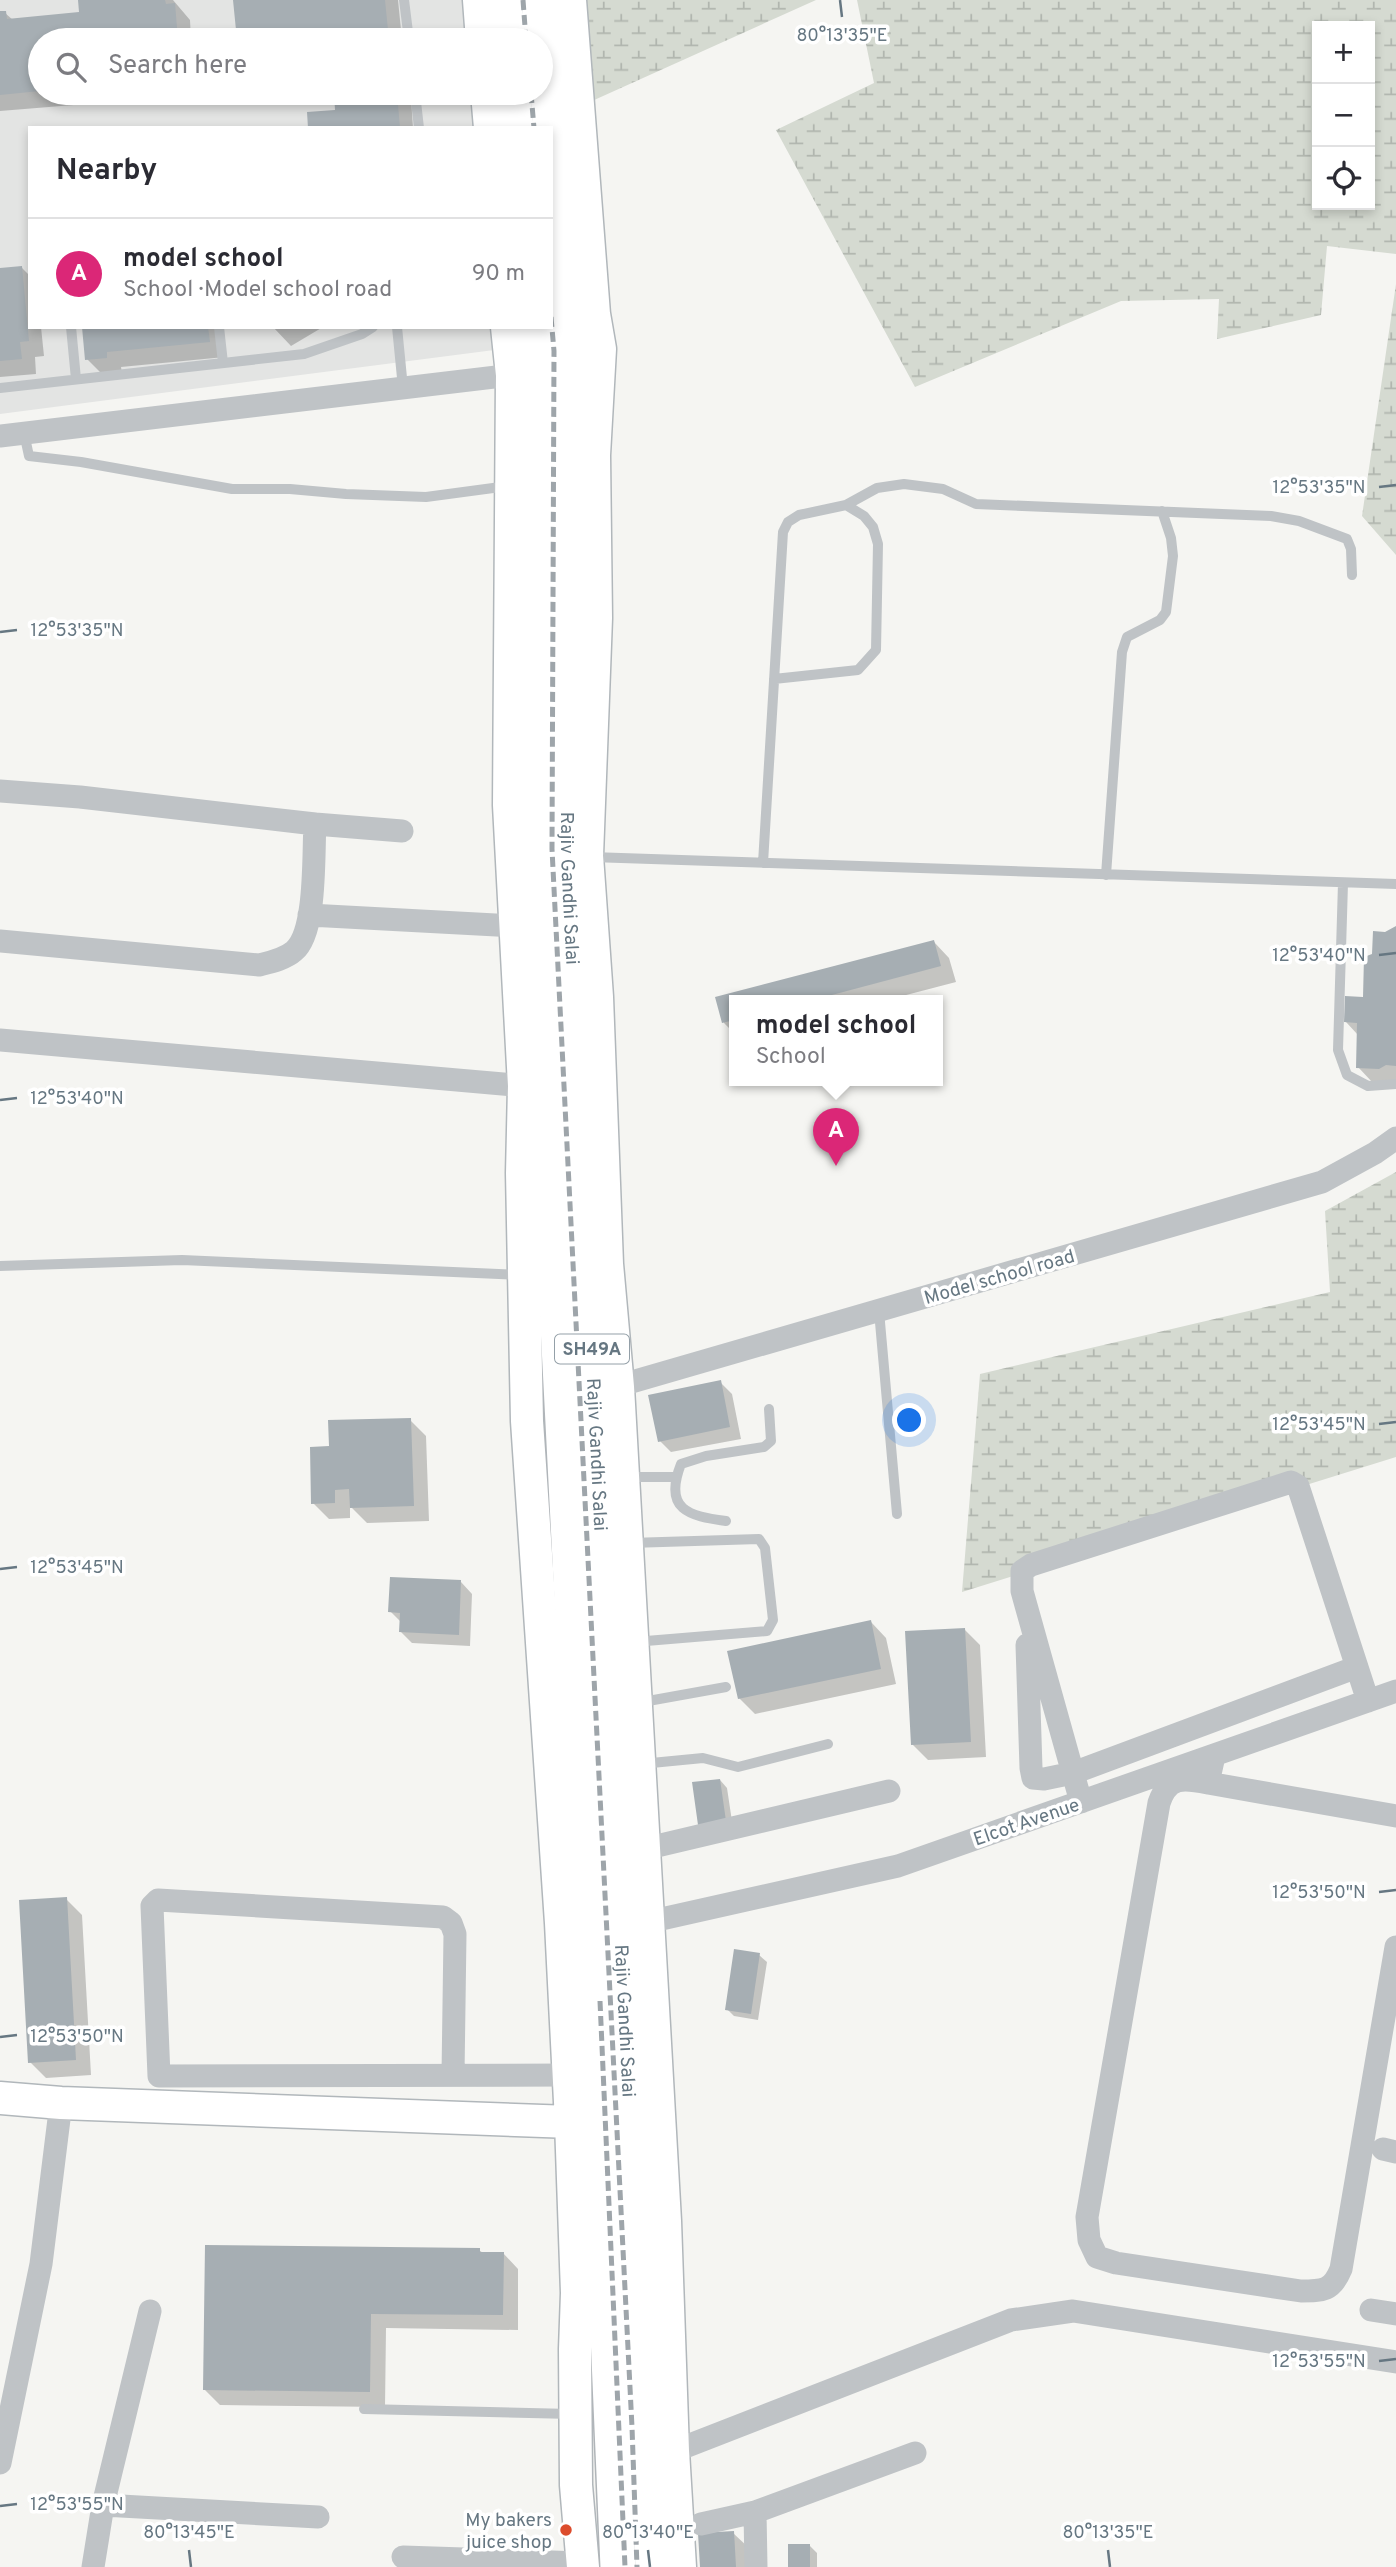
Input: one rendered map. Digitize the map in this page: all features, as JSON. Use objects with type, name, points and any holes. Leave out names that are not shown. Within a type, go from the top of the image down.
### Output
[{"type":"main road","points":[[504,0],[507,28]]},
{"type":"main road","name":"Rajiv Gandhi Salai","points":[[539,0],[542,28]]},
{"type":"main road","points":[[514,105],[516,126]]},
{"type":"main road","name":"Rajiv Gandhi Salai","points":[[549,105],[551,126]]},
{"type":"main road","name":"Rajiv Gandhi Salai","points":[[553,149],[568,312],[540,408],[534,857],[535,1087],[549,1501],[611,1769]]},
{"type":"main road","name":"Rajiv Gandhi Salai","points":[[535,329],[554,363],[606,1390],[611,1769],[599,1814],[589,2210],[607,2326],[618,2567]]},
{"type":"main road","name":"Rajiv Gandhi Salai","points":[[599,1814],[641,2324],[661,2457],[653,2567]]},
{"type":"main road","points":[[607,2326],[641,2324]]},
{"type":"street","points":[[479,0],[481,28]]},
{"type":"street","points":[[403,2557],[582,2565],[576,2485],[577,2293],[589,2210],[571,2122],[549,1501],[527,1421],[522,1173],[535,1087],[514,926],[509,805],[511,486],[554,363],[594,314],[570,0]]},
{"type":"street","points":[[488,105],[490,126]]},
{"type":"street","points":[[510,329],[554,363]]},
{"type":"street","points":[[0,436],[403,388],[554,363]]},
{"type":"street","points":[[0,791],[402,831]]},
{"type":"street","points":[[0,941],[260,965],[278,960],[294,951],[303,940],[309,915],[315,824]]},
{"type":"street","points":[[309,915],[514,926]]},
{"type":"street","points":[[0,1040],[535,1087]]},
{"type":"street","name":"Model school road","points":[[606,1390],[1322,1182],[1375,1153],[1396,1138]]},
{"type":"street","points":[[606,1390],[623,1477],[635,1703],[611,1769],[644,1849],[666,2221],[661,2457],[680,2567]]},
{"type":"street","points":[[1080,1802],[1021,1591],[1022,1571],[1031,1565],[1291,1482],[1297,1486],[1368,1701]]},
{"type":"street","points":[[1027,1609],[1033,1778],[1044,1779],[1073,1773],[1357,1667]]},
{"type":"street","name":"Elcot Avenue","points":[[648,1922],[898,1866],[1396,1691]]},
{"type":"street","points":[[1208,1783],[1214,1756]]},
{"type":"street","points":[[1396,1816],[1181,1779],[1164,1788],[1159,1803],[1087,2217],[1089,2241],[1097,2257],[1116,2263],[1301,2291],[1321,2291],[1335,2282],[1341,2269],[1396,1947]]},
{"type":"street","points":[[644,1849],[889,1791]]},
{"type":"street","points":[[162,2107],[151,1917],[152,1906],[158,1900],[443,1917],[451,1923],[455,1934],[453,2075]]},
{"type":"street","points":[[159,2076],[569,2074]]},
{"type":"street","points":[[0,2098],[61,2103],[571,2122]]},
{"type":"street","points":[[0,2463],[41,2264],[61,2103]]},
{"type":"street","points":[[1371,2310],[1396,2314]]},
{"type":"street","points":[[93,2567],[103,2505],[150,2311]]},
{"type":"street","points":[[661,2457],[1010,2320],[1073,2311],[1396,2362]]},
{"type":"street","points":[[701,2524],[755,2512],[915,2453]]},
{"type":"street","points":[[103,2505],[318,2517]]},
{"type":"street","points":[[755,2512],[756,2567]]},
{"type":"lane","points":[[404,0],[408,28]]},
{"type":"lane","points":[[416,105],[419,126]]},
{"type":"lane","points":[[71,329],[76,379]]},
{"type":"lane","points":[[219,329],[223,363]]},
{"type":"lane","points":[[0,388],[304,354],[370,329]]},
{"type":"lane","points":[[397,329],[403,388]]},
{"type":"lane","points":[[24,433],[29,456],[80,462],[232,489],[290,489],[346,495],[426,497],[511,486]]},
{"type":"lane","points":[[763,863],[783,531],[788,522],[799,515],[846,505],[877,488],[904,484],[943,489],[976,504],[1271,516],[1299,521],[1347,539],[1352,575]]},
{"type":"lane","points":[[774,679],[858,670],[876,650],[879,606],[878,544],[873,527],[864,516],[846,505]]},
{"type":"lane","points":[[1106,875],[1122,652],[1127,637],[1160,620],[1166,612],[1173,556],[1171,538],[1162,511]]},
{"type":"lane","points":[[577,856],[1396,884]]},
{"type":"lane","points":[[1343,883],[1338,1050],[1347,1075],[1368,1086],[1396,1084]]},
{"type":"lane","points":[[0,1266],[182,1260],[525,1275]]},
{"type":"lane","points":[[879,1311],[897,1514]]},
{"type":"lane","points":[[726,1521],[694,1517],[682,1509],[677,1495],[676,1477],[681,1464],[706,1456],[764,1447],[771,1441],[769,1409]]},
{"type":"lane","points":[[623,1477],[676,1477]]},
{"type":"lane","points":[[627,1543],[759,1539],[765,1548],[774,1620],[767,1631],[631,1643]]},
{"type":"lane","points":[[635,1703],[726,1687]]},
{"type":"lane","points":[[611,1769],[703,1758],[738,1767],[828,1744]]},
{"type":"lane","points":[[364,2409],[575,2414]]},
{"type":"shaded area","points":[[0,0],[469,0],[471,28],[28,28],[28,105],[478,105],[481,126],[28,126],[28,329],[500,329],[502,349],[0,414]]},
{"type":"green space","points":[[585,0],[816,0],[592,101]]},
{"type":"green space","points":[[857,0],[1396,0],[1396,254],[1327,246],[1321,315],[1217,339],[1219,299],[1121,301],[915,387],[776,130],[874,83]]},
{"type":"green space","points":[[1396,284],[1396,555],[1362,516]]},
{"type":"green space","points":[[1396,1172],[1396,1457],[962,1592],[980,1374],[1330,1292],[1325,1211]]},
{"type":"building","points":[[78,0],[165,0],[166,4],[175,3],[177,28],[28,28],[28,92],[0,95],[0,11],[6,11],[7,19],[79,12]]},
{"type":"building","points":[[233,0],[385,0],[388,28],[236,28]]},
{"type":"building","points":[[335,105],[398,105],[400,126],[308,126],[307,112],[335,110]]},
{"type":"building","points":[[22,266],[29,341],[20,342],[22,359],[0,361],[0,268]]},
{"type":"building","points":[[82,329],[208,329],[210,342],[107,352],[107,358],[85,360]]},
{"type":"building","points":[[1396,926],[1396,1066],[1386,1065],[1379,1069],[1356,1068],[1357,1023],[1344,1022],[1345,996],[1363,997],[1364,957],[1372,954],[1373,931],[1385,932]]},
{"type":"building","points":[[934,940],[941,966],[832,995],[729,995],[729,1021],[722,1023],[715,997]]},
{"type":"building","points":[[721,1380],[730,1427],[658,1442],[648,1395]]},
{"type":"building","points":[[411,1418],[414,1506],[350,1508],[349,1489],[335,1490],[335,1503],[311,1504],[310,1447],[329,1446],[328,1420]]},
{"type":"building","points":[[390,1577],[461,1580],[459,1635],[399,1632],[400,1613],[388,1612]]},
{"type":"building","points":[[871,1620],[881,1669],[738,1699],[727,1651]]},
{"type":"building","points":[[965,1628],[971,1742],[911,1745],[905,1631]]},
{"type":"building","points":[[720,1779],[726,1821],[698,1825],[692,1782]]},
{"type":"building","points":[[67,1897],[76,2060],[28,2063],[19,1900]]},
{"type":"building","points":[[734,1949],[760,1953],[751,2014],[725,2010]]},
{"type":"building","points":[[205,2245],[480,2248],[480,2252],[504,2252],[503,2315],[371,2314],[370,2392],[203,2390]]},
{"type":"building","points":[[734,2531],[736,2567],[700,2567],[698,2533]]},
{"type":"building","points":[[788,2544],[810,2544],[810,2567],[788,2567]]},
{"type":"railway","points":[[523,0],[525,28]]},
{"type":"railway","points":[[532,105],[534,126]]},
{"type":"railway","points":[[552,329],[552,849],[637,2567]]},
{"type":"railway","points":[[600,2001],[625,2567]]},
{"type":"place","name":"model school","points":[[836,1166]]},
{"type":"place","name":"My bakers juice shop","points":[[566,2530]]}]
